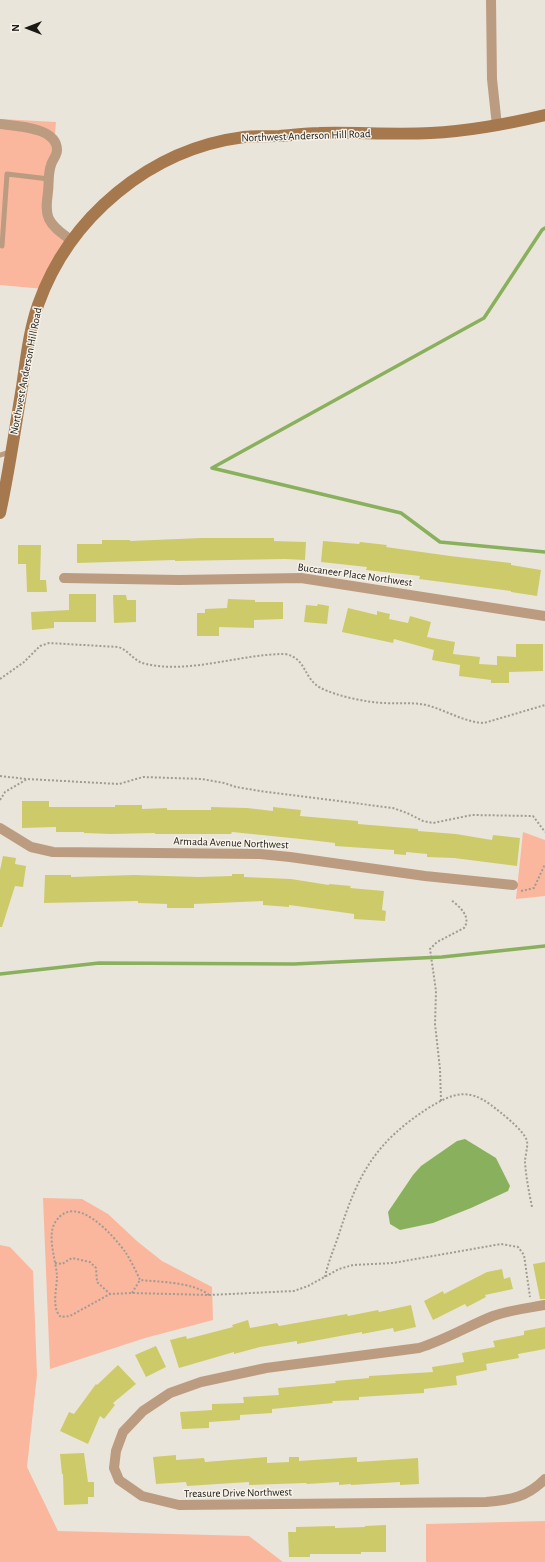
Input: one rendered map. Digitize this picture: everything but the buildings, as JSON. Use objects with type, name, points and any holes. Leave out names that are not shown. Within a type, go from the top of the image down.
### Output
[{"type":"main road","name":"Northwest Anderson Hill Road","points":[[0,513],[6,454],[34,318],[52,273],[71,240],[103,204],[133,181],[166,161],[203,146],[233,139],[256,136],[317,133],[428,133],[497,126],[545,115]]},
{"type":"street","points":[[491,0],[492,79],[497,126]]},
{"type":"street","points":[[0,124],[33,128],[41,131],[52,139],[56,150],[50,165],[46,205],[49,220],[58,231],[71,240]]},
{"type":"street","name":"Buccaneer Place Northwest","points":[[64,578],[178,580],[301,578],[545,616]]},
{"type":"street","name":"Armada Avenue Northwest","points":[[0,829],[31,847],[53,852],[260,854],[425,876],[513,885]]},
{"type":"street","name":"Treasure Drive Northwest","points":[[545,1305],[494,1316],[436,1343],[419,1348],[266,1368],[201,1382],[170,1393],[142,1410],[123,1432],[116,1451],[114,1468],[119,1480],[142,1496],[179,1505],[486,1502],[506,1500],[525,1494],[545,1479]]},
{"type":"lane","points":[[2,246],[7,174],[49,179]]},
{"type":"path","points":[[0,679],[24,662],[40,646],[49,643],[118,647],[125,649],[136,660],[144,664],[176,667],[285,654],[293,655],[299,660],[312,682],[321,688],[337,694],[374,702],[416,703],[427,705],[475,722],[484,723],[545,705]]},
{"type":"path","points":[[0,776],[119,784],[143,777],[202,779],[260,791],[393,808],[423,821],[433,823],[472,815],[533,816],[545,832]]},
{"type":"path","points":[[0,800],[5,792],[27,779]]},
{"type":"path","points":[[513,885],[518,891],[530,890],[534,888],[545,864]]},
{"type":"path","points":[[441,1101],[440,1069],[435,1024],[436,991],[430,949],[437,942],[464,928],[467,924],[467,920],[461,908],[451,900]]},
{"type":"path","points":[[325,1277],[329,1260],[356,1186],[371,1159],[380,1148],[419,1114],[441,1101],[460,1094],[476,1096],[492,1106],[523,1134],[527,1141],[525,1160],[526,1175],[532,1207]]},
{"type":"path","points":[[140,1280],[127,1254],[99,1223],[80,1213],[74,1212],[63,1215],[56,1221],[52,1237],[54,1263],[57,1276],[56,1306],[57,1312],[61,1317],[70,1316],[110,1294],[132,1293],[209,1295],[294,1291],[308,1286],[339,1269],[352,1265],[393,1263],[501,1244],[518,1247],[524,1255],[532,1307]]},
{"type":"path","points":[[54,1263],[62,1264],[72,1258],[90,1262],[96,1268],[99,1285],[110,1294]]},
{"type":"path","points":[[140,1280],[189,1286],[205,1291],[209,1295]]},
{"type":"path","points":[[132,1293],[140,1280]]},
{"type":"shaded area","points":[[0,119],[56,122],[47,213],[71,240],[44,289],[0,285]]},
{"type":"shaded area","points":[[523,832],[545,840],[545,896],[516,899]]},
{"type":"shaded area","points":[[465,1139],[496,1158],[510,1186],[508,1191],[433,1223],[400,1230],[390,1224],[388,1212],[413,1175],[421,1166],[457,1141]]},
{"type":"shaded area","points":[[43,1198],[82,1199],[108,1214],[138,1242],[162,1261],[212,1287],[213,1320],[145,1338],[50,1369]]},
{"type":"shaded area","points":[[0,1245],[10,1247],[33,1271],[37,1375],[27,1467],[58,1531],[249,1536],[283,1562],[0,1562]]},
{"type":"shaded area","points":[[545,1521],[545,1562],[426,1562],[426,1524]]},
{"type":"waterway","points":[[212,468],[484,318],[542,230],[545,228]]},
{"type":"waterway","points":[[212,468],[401,513],[440,542],[545,552]]},
{"type":"waterway","points":[[0,974],[99,963],[294,964],[442,957],[545,946]]}]
